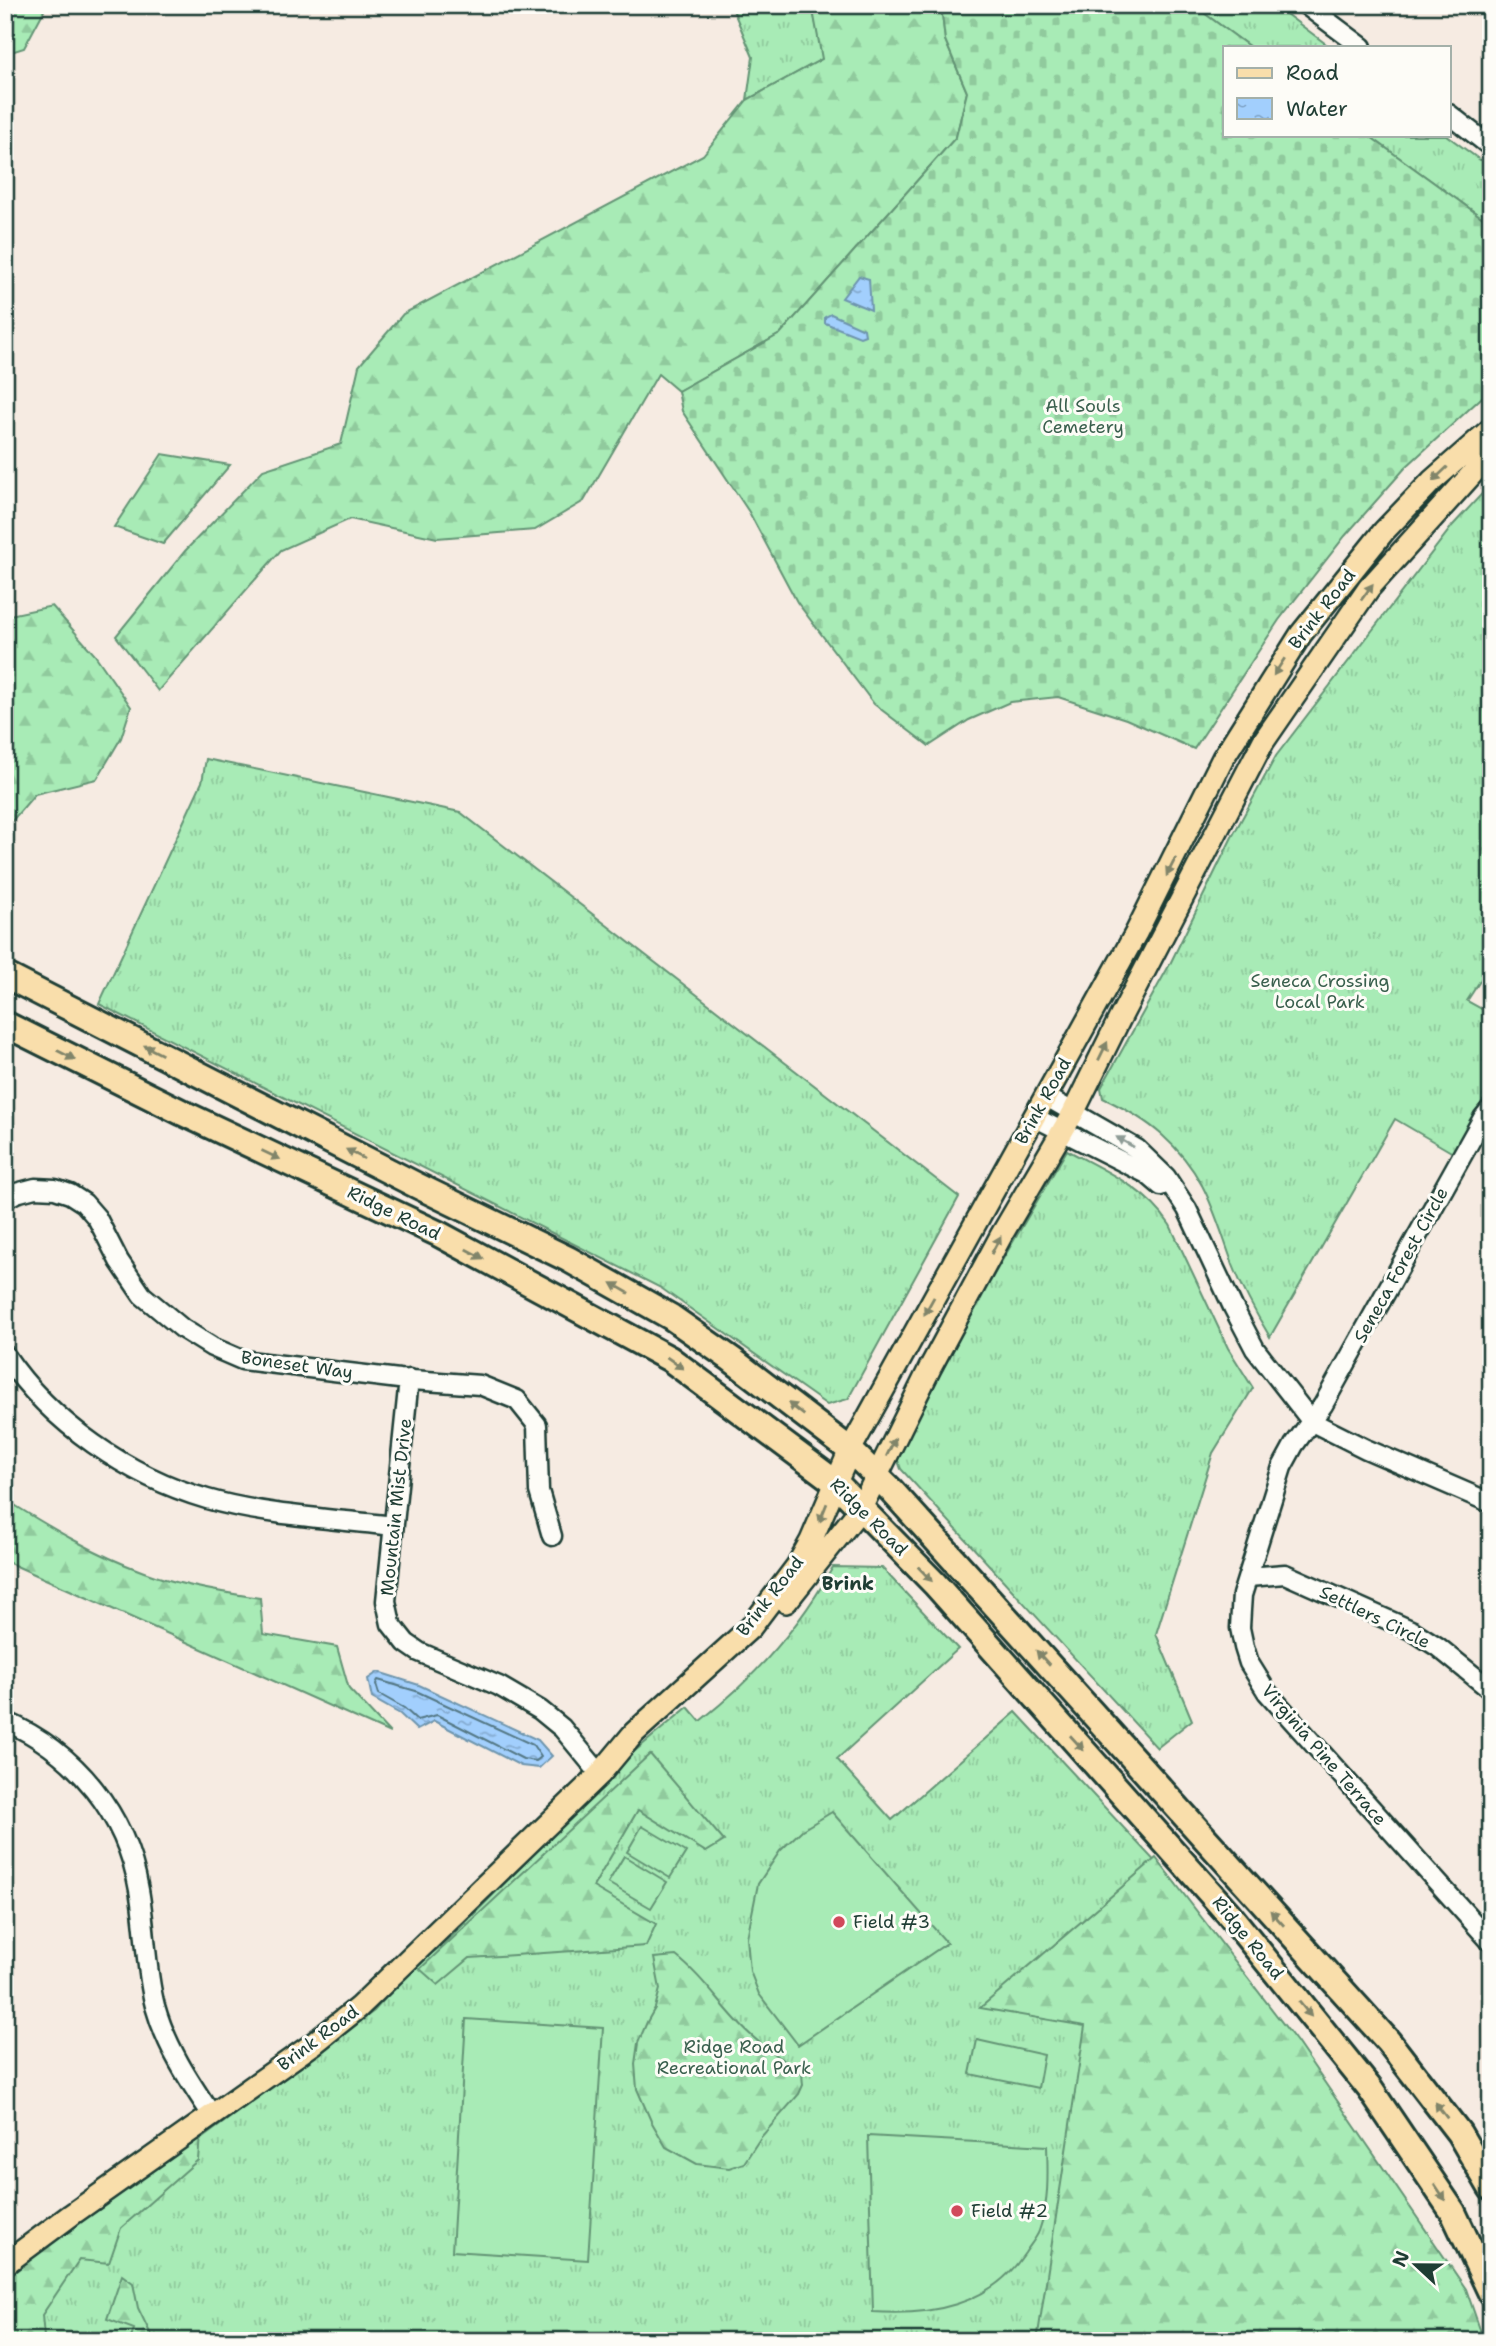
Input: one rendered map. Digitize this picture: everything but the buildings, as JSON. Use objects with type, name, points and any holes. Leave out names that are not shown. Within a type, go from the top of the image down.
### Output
[{"type":"highway","name":"Ridge Road","points":[[5,975],[416,1185],[568,1259],[671,1317],[850,1450],[877,1475],[1388,2041],[1459,2133],[1491,2188]]},
{"type":"highway","name":"Ridge Road","points":[[5,1024],[183,1113],[439,1234],[670,1359],[835,1482],[935,1584],[1228,1913],[1361,2078],[1453,2212],[1491,2293]]},
{"type":"main road","name":"Brink Road","points":[[5,2264],[71,2214],[313,2044],[358,2008],[600,1774],[635,1734],[751,1627],[802,1558],[850,1450],[1136,933],[1223,758],[1301,634],[1384,531],[1432,481],[1491,429]]},
{"type":"main road","name":"Brink Road","points":[[600,1774],[629,1752],[765,1628],[860,1508],[930,1368],[1002,1234],[1068,1122],[1263,742],[1369,588],[1491,453]]},
{"type":"street","points":[[1306,5],[1361,46]]},
{"type":"street","points":[[1450,115],[1491,147]]},
{"type":"street","points":[[1045,1097],[1068,1122],[1147,1174],[1187,1209],[1255,1349],[1312,1422],[1366,1449],[1491,1503]]},
{"type":"street","name":"Seneca Forest Circle","points":[[1312,1422],[1491,1108]]},
{"type":"street","points":[[1034,1117],[1068,1122]]},
{"type":"street","name":"Boneset Way","points":[[5,1199],[35,1188],[55,1189],[70,1194],[97,1218],[125,1271],[142,1295],[183,1329],[212,1347],[242,1360],[409,1380],[480,1385],[517,1400],[537,1425],[539,1491],[552,1536]]},
{"type":"street","points":[[5,1355],[21,1378],[68,1424],[94,1444],[141,1472],[178,1489],[229,1504],[393,1527]]},
{"type":"street","name":"Mountain Mist Drive","points":[[409,1380],[386,1601],[391,1624],[398,1635],[419,1652],[499,1686],[540,1710],[562,1728],[600,1774]]},
{"type":"street","name":"Virginia Pine Terrace","points":[[1312,1422],[1294,1445],[1282,1467],[1242,1594],[1240,1628],[1244,1647],[1256,1677],[1276,1702],[1491,1942]]},
{"type":"street","name":"Settlers Circle","points":[[1248,1577],[1284,1574],[1413,1631],[1438,1647],[1491,1690]]},
{"type":"street","points":[[5,1721],[69,1760],[113,1813],[130,1851],[139,1889],[150,1982],[156,2009],[182,2071],[212,2115]]},
{"type":"green space","points":[[5,5],[47,5],[24,48],[5,54]]},
{"type":"green space","points":[[731,5],[812,5],[823,59],[747,100],[753,57]]},
{"type":"green space","points":[[812,5],[941,5],[945,40],[967,92],[956,137],[780,334],[678,391],[658,374],[584,501],[535,530],[437,538],[350,519],[281,550],[158,691],[116,636],[185,551],[263,470],[341,444],[359,366],[403,314],[703,155],[747,100],[822,59]]},
{"type":"green space","name":"All Souls Cemetery","points":[[941,5],[1193,5],[1249,46],[1223,46],[1223,136],[1369,136],[1491,224],[1491,389],[1406,467],[1345,536],[1279,620],[1194,749],[1126,719],[1058,697],[1010,702],[969,720],[929,746],[874,704],[797,602],[749,512],[682,411],[678,391],[780,334],[956,137],[967,92],[945,40]]},
{"type":"green space","points":[[1193,5],[1274,5],[1329,46],[1249,46]]},
{"type":"green space","points":[[1369,136],[1447,136],[1480,160],[1491,159],[1491,224]]},
{"type":"green space","points":[[162,454],[230,465],[163,544],[114,527]]},
{"type":"green space","name":"Seneca Crossing Local Park","points":[[1491,484],[1491,964],[1467,1001],[1491,1014],[1491,1094],[1453,1153],[1395,1119],[1270,1337],[1241,1284],[1214,1211],[1189,1164],[1155,1129],[1134,1114],[1103,1098],[1101,1088],[1170,964],[1232,837],[1276,756],[1453,525]]},
{"type":"green space","points":[[52,606],[95,655],[131,707],[121,738],[97,779],[35,794],[5,829],[5,616]]},
{"type":"green space","points":[[206,759],[460,812],[959,1197],[848,1399],[827,1405],[661,1288],[99,1004],[202,782]]},
{"type":"green space","points":[[1067,1150],[1123,1181],[1149,1200],[1160,1212],[1170,1225],[1228,1348],[1253,1388],[1213,1453],[1156,1634],[1192,1720],[1157,1748],[901,1469],[897,1458],[976,1305]]},
{"type":"green space","points":[[5,1499],[72,1539],[125,1565],[186,1585],[260,1598],[263,1634],[337,1647],[349,1689],[390,1733],[5,1561]]},
{"type":"green space","name":"Ridge Road Recreational Park","points":[[833,1567],[882,1568],[958,1649],[837,1759],[892,1820],[1016,1712],[1175,1883],[1458,2341],[5,2341],[5,2284],[374,2011],[415,1965],[443,1945],[563,1825],[553,1819],[688,1707],[700,1721],[739,1687],[774,1651],[806,1611]]},
{"type":"green space","points":[[650,1754],[724,1841],[706,1852],[638,1810],[593,1887],[656,1924],[646,1946],[470,1958],[438,1985],[420,1969]]},
{"type":"green space","name":"Field #3","points":[[832,1812],[947,1943],[798,2045],[759,1994],[750,1971],[747,1938],[758,1884],[780,1851],[802,1830]]},
{"type":"green space","points":[[642,1826],[686,1852],[670,1878],[627,1852]]},
{"type":"green space","points":[[624,1856],[667,1882],[651,1908],[608,1883]]},
{"type":"green space","points":[[1156,1858],[1297,2042],[1466,2289],[1484,2341],[1037,2341],[1085,2026],[980,2008]]},
{"type":"green space","points":[[676,1956],[700,1978],[750,2034],[802,2074],[803,2085],[799,2094],[761,2137],[744,2163],[729,2168],[697,2164],[666,2147],[637,2089],[635,2064],[638,2043],[655,2008],[660,1989],[654,1958]]},
{"type":"green space","points":[[466,2019],[603,2028],[588,2260],[452,2251]]},
{"type":"green space","points":[[977,2040],[1044,2055],[1038,2088],[970,2074]]},
{"type":"green space","points":[[200,2135],[198,2160],[121,2228],[109,2263],[79,2260],[42,2315],[42,2341],[5,2341],[5,2276]]},
{"type":"green space","name":"Field #2","points":[[868,2136],[1047,2146],[1047,2189],[1042,2221],[1036,2237],[1011,2271],[995,2285],[958,2304],[916,2312],[873,2312]]},
{"type":"green space","points":[[122,2275],[133,2283],[138,2308],[154,2341],[130,2341],[134,2329],[107,2319]]},
{"type":"water","points":[[859,276],[869,279],[871,310],[842,298]]},
{"type":"water","points":[[831,314],[864,329],[865,335],[860,337],[825,323],[825,317]]},
{"type":"water","points":[[378,1672],[419,1685],[538,1740],[552,1756],[539,1768],[521,1766],[434,1721],[417,1730],[400,1714],[372,1698],[368,1679]]},
{"type":"place","name":"Field #3","points":[[839,1922]]},
{"type":"place","name":"Field #2","points":[[957,2211]]},
{"type":"district","name":"Brink","points":[[848,1583]]}]
